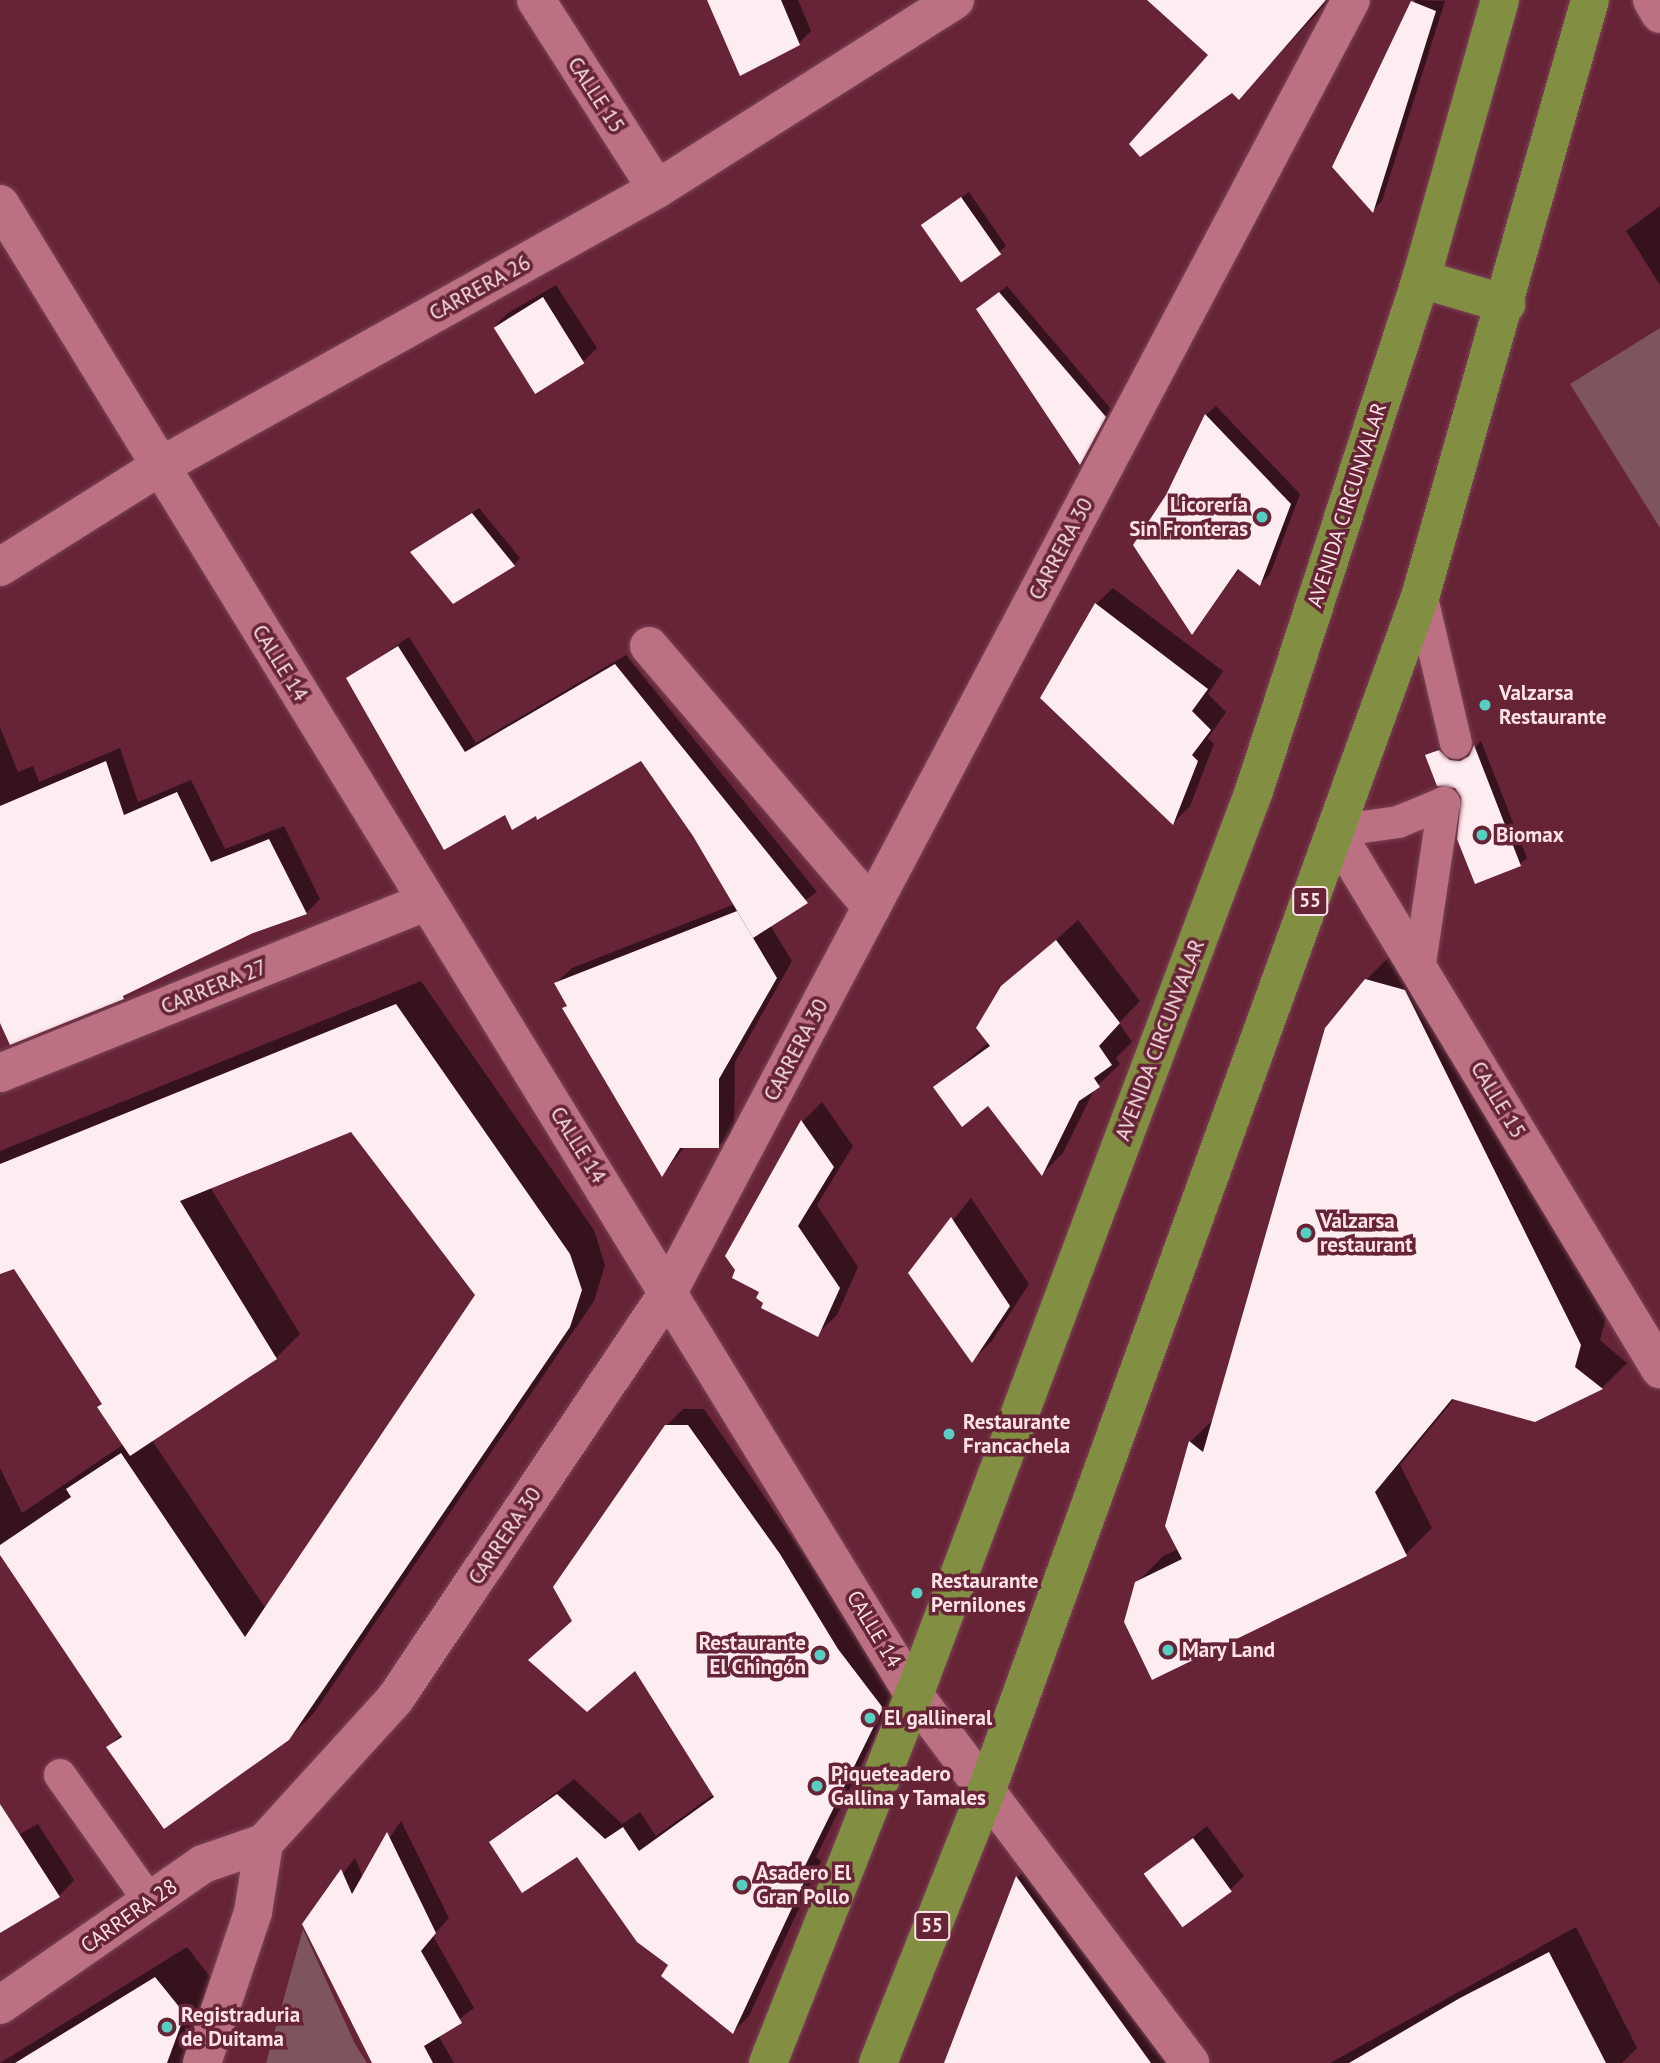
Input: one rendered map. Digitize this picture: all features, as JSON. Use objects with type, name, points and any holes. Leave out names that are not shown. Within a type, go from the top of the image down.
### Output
[{"type":"highway","name":"AVENIDA CIRCUNVALAR","points":[[768,2063],[914,1695],[1254,792],[1421,279],[1500,0]]},
{"type":"highway","name":"55","points":[[878,2063],[987,1789],[1421,594],[1506,304],[1590,0]]},
{"type":"highway","points":[[1421,279],[1506,304]]},
{"type":"street","name":"CALLE 15","points":[[536,0],[657,189]]},
{"type":"street","name":"CARRERA 26","points":[[0,567],[159,467],[657,189],[916,9],[955,0]]},
{"type":"street","name":"CARRERA 30","points":[[264,1843],[395,1699],[668,1292],[1351,0]]},
{"type":"street","points":[[1652,0],[1660,14]]},
{"type":"street","name":"CALLE 14","points":[[0,204],[914,1695],[1190,2063]]},
{"type":"street","points":[[649,646],[872,907]]},
{"type":"street","name":"CALLE 15","points":[[1335,831],[1654,1344]]},
{"type":"street","name":"CARRERA 27","points":[[0,1073],[427,901]]},
{"type":"street","points":[[202,2063],[253,1912],[264,1843]]},
{"type":"street","name":"CARRERA 28","points":[[0,2005],[151,1903],[203,1864],[264,1843]]},
{"type":"lane","points":[[1421,594],[1455,743]]},
{"type":"lane","points":[[1335,831],[1398,822],[1444,803],[1419,970]]},
{"type":"lane","points":[[60,1775],[151,1903]]},
{"type":"shaded area","points":[[1660,328],[1660,528],[1570,384]]},
{"type":"shaded area","points":[[303,1929],[355,2044],[367,2063],[266,2063]]},
{"type":"building","points":[[707,0],[781,0],[800,45],[740,76]]},
{"type":"building","points":[[1147,0],[1326,0],[1239,100],[1232,93],[1140,157],[1129,144],[1208,55]]},
{"type":"building","points":[[1411,1],[1436,11],[1373,213],[1332,167]]},
{"type":"building","points":[[961,197],[1001,254],[961,282],[921,225]]},
{"type":"building","points":[[999,292],[1106,417],[1080,465],[976,309]]},
{"type":"building","points":[[543,297],[584,363],[535,394],[494,328]]},
{"type":"building","points":[[1205,414],[1291,504],[1260,586],[1238,569],[1192,635],[1133,545],[1166,495]]},
{"type":"building","points":[[472,513],[515,566],[453,604],[410,552]]},
{"type":"building","points":[[1095,603],[1208,689],[1192,711],[1211,730],[1192,755],[1198,761],[1173,825],[1040,698]]},
{"type":"building","points":[[398,646],[465,752],[615,664],[808,903],[753,938],[693,836],[641,761],[537,820],[536,816],[512,830],[505,815],[444,850],[346,678]]},
{"type":"building","name":"Biomax","points":[[1474,745],[1521,866],[1475,884],[1457,839],[1461,797],[1455,788],[1437,786],[1425,755],[1439,750],[1450,760],[1460,761],[1469,756]]},
{"type":"building","points":[[106,761],[124,815],[177,792],[211,862],[269,839],[307,914],[253,933],[123,996],[124,999],[10,1045],[0,1023],[0,806]]},
{"type":"building","points":[[737,911],[777,978],[719,1079],[719,1148],[680,1148],[662,1177],[562,1008],[567,1006],[554,983]]},
{"type":"building","points":[[1056,940],[1120,1023],[1099,1046],[1112,1065],[1094,1078],[1100,1087],[1079,1101],[1042,1176],[988,1106],[962,1127],[933,1087],[990,1046],[976,1028],[1001,986]]},
{"type":"building","points":[[1365,979],[1405,990],[1581,1345],[1575,1367],[1603,1389],[1535,1422],[1452,1399],[1375,1492],[1407,1556],[1152,1680],[1124,1622],[1135,1582],[1182,1559],[1165,1526],[1189,1441],[1203,1452],[1325,1028]]},
{"type":"building","points":[[396,1004],[570,1254],[582,1290],[570,1327],[289,1740],[164,1829],[106,1747],[122,1737],[0,1555],[0,1545],[71,1497],[66,1489],[121,1453],[245,1637],[475,1295],[351,1132],[180,1201],[277,1359],[130,1456],[97,1407],[102,1404],[14,1269],[0,1274],[0,1164]]},
{"type":"building","points":[[801,1120],[834,1167],[798,1226],[840,1288],[818,1337],[761,1308],[763,1303],[756,1298],[759,1292],[732,1278],[735,1270],[725,1256]]},
{"type":"building","points":[[951,1217],[1010,1306],[972,1363],[908,1273]]},
{"type":"building","points":[[665,1425],[688,1425],[780,1554],[838,1649],[883,1708],[801,1874],[806,1878],[733,2034],[661,1976],[668,1965],[637,1942],[577,1857],[522,1893],[489,1842],[557,1794],[605,1839],[623,1827],[639,1851],[714,1797],[635,1671],[587,1712],[528,1660],[572,1621],[553,1587]]},
{"type":"building","points":[[0,1804],[60,1897],[0,1933]]},
{"type":"building","points":[[387,1832],[436,1933],[421,1951],[462,2023],[424,2046],[433,2063],[372,2063],[302,1924],[341,1869],[352,1894]]},
{"type":"building","points":[[1193,1838],[1232,1891],[1182,1927],[1144,1874]]},
{"type":"building","points":[[1016,1876],[1151,2063],[944,2063]]},
{"type":"building","points":[[1549,1952],[1606,2063],[1349,2063],[1460,1998]]},
{"type":"building","points":[[155,1977],[185,2014],[167,2063],[15,2063]]},
{"type":"place","name":"Licorería Sin Fronteras","points":[[1262,517]]},
{"type":"place","name":"Valzarsa Restaurante","points":[[1485,705]]},
{"type":"place","name":"Biomax","points":[[1482,835]]},
{"type":"place","name":"Valzarsa restaurant","points":[[1306,1233]]},
{"type":"place","name":"Restaurante Francachela","points":[[949,1434]]},
{"type":"place","name":"Restaurante Pernilones","points":[[917,1593]]},
{"type":"place","name":"Mary Land","points":[[1168,1650]]},
{"type":"place","name":"Restaurante El Chingón","points":[[820,1655]]},
{"type":"place","name":"El gallineral","points":[[870,1718]]},
{"type":"place","name":"Piqueteadero Gallina y Tamales","points":[[817,1786]]},
{"type":"place","name":"Asadero El Gran Pollo","points":[[742,1885]]},
{"type":"place","name":"Registraduria de Duitama","points":[[167,2027]]}]
